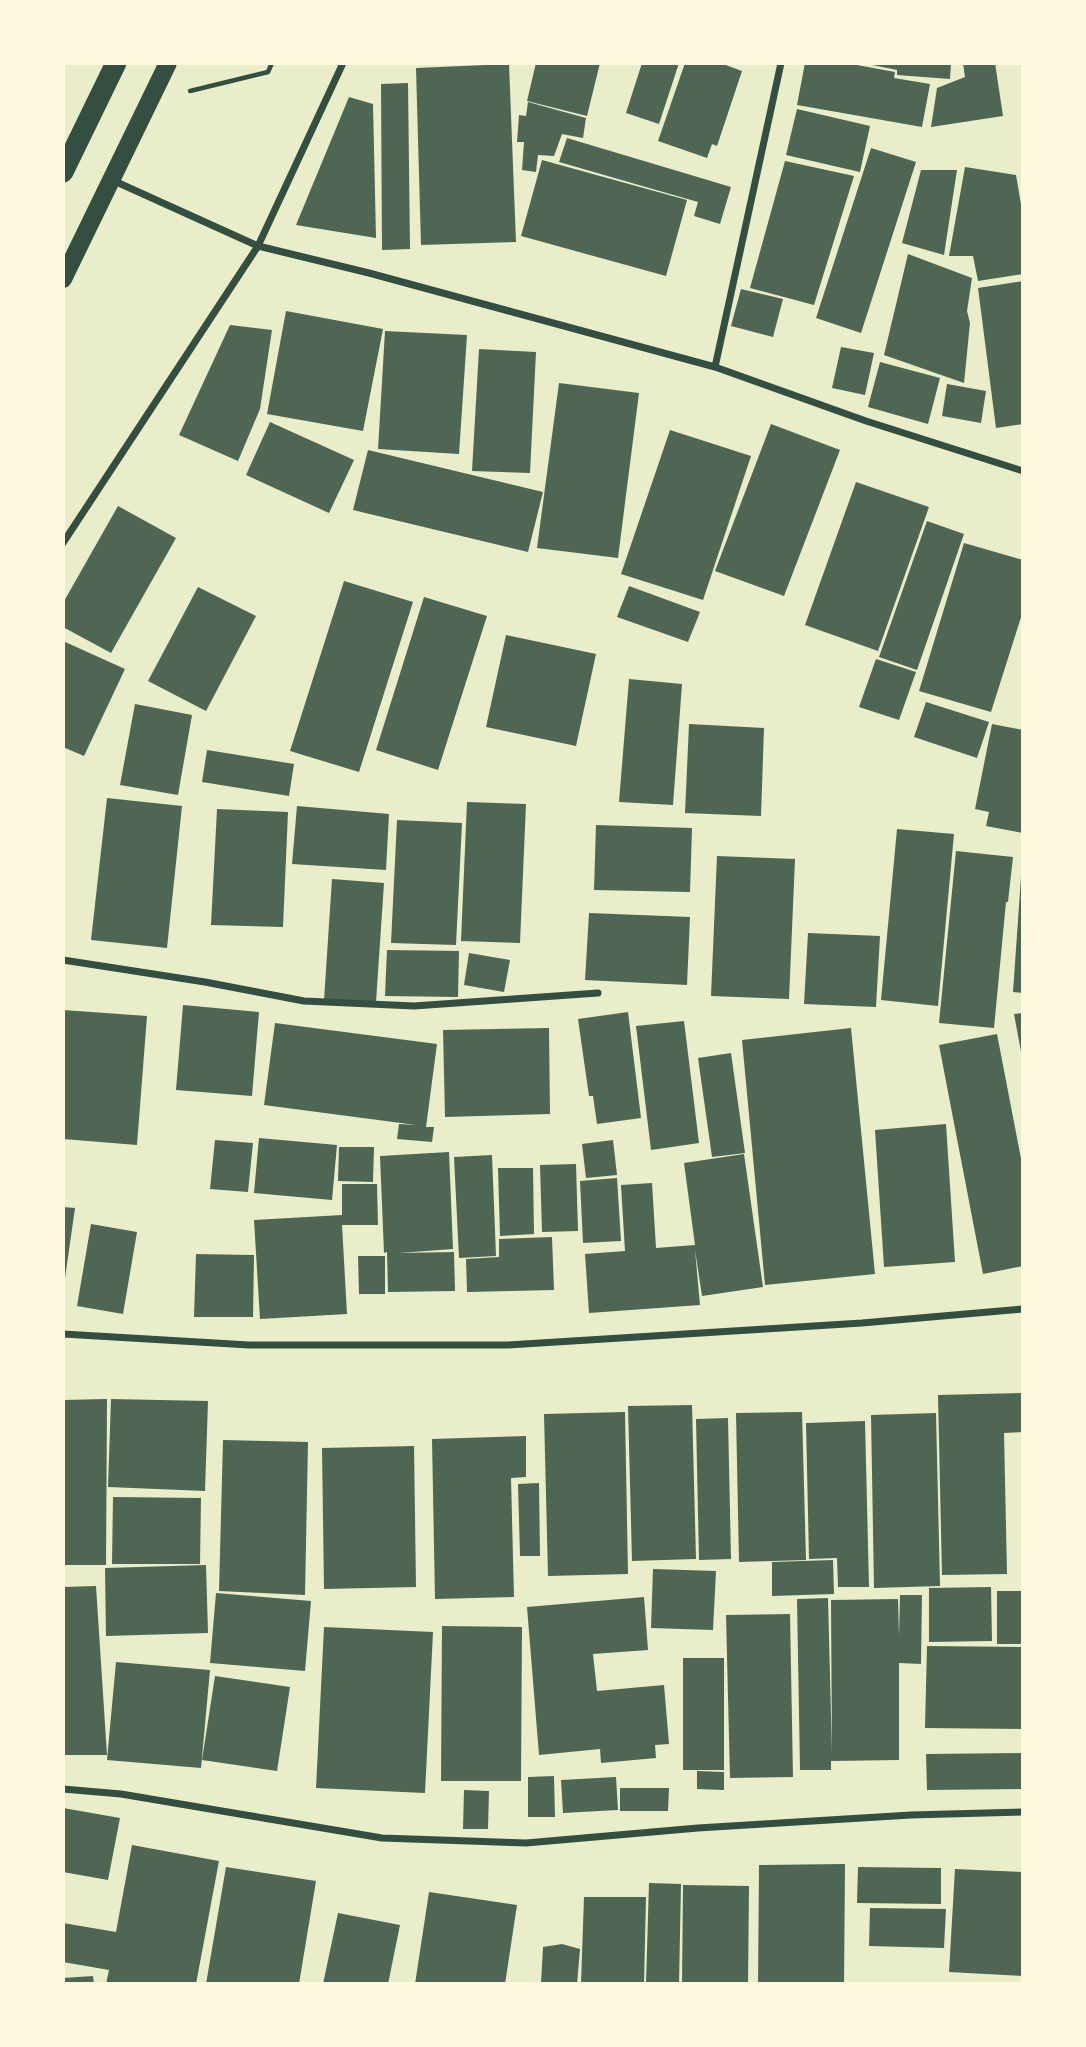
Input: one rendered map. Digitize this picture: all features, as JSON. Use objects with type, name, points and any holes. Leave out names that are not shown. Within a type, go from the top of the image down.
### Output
[{"type":"highway","points":[[63,173],[116,63]]},
{"type":"main road","points":[[63,279],[167,63]]},
{"type":"street","points":[[63,543],[258,246],[343,63]]},
{"type":"street","points":[[715,367],[781,63]]},
{"type":"street","points":[[111,180],[258,246],[369,273],[715,367],[866,421],[1023,471]]},
{"type":"street","points":[[63,960],[205,982],[304,1001],[414,1006],[598,993]]},
{"type":"street","points":[[63,1334],[248,1345],[508,1345],[862,1323],[1023,1309]]},
{"type":"street","points":[[63,1789],[121,1794],[382,1838],[526,1843],[724,1826],[911,1815],[1023,1812]]},
{"type":"path","points":[[149,101],[268,72],[272,63]]},
{"type":"building","points":[[536,63],[600,63],[587,116],[527,101]]},
{"type":"building","points":[[642,63],[679,63],[659,124],[626,113]]},
{"type":"building","points":[[685,63],[720,63],[742,71],[717,146],[712,144],[707,158],[658,141]]},
{"type":"building","points":[[805,63],[846,63],[895,72],[894,78],[930,84],[922,127],[797,105]]},
{"type":"building","points":[[862,63],[951,63],[950,79],[897,75],[897,70]]},
{"type":"building","points":[[963,63],[995,63],[1003,116],[931,127],[937,88],[965,77]]},
{"type":"building","points":[[509,64],[516,242],[421,245],[416,68]]},
{"type":"building","points":[[408,83],[410,249],[382,250],[381,84]]},
{"type":"building","points":[[349,97],[373,104],[376,238],[296,225]]},
{"type":"building","points":[[528,102],[586,118],[583,138],[562,134],[554,156],[538,155],[536,172],[522,170],[524,142],[517,142],[519,115],[526,116]]},
{"type":"building","points":[[797,109],[870,126],[860,172],[786,155]]},
{"type":"building","points":[[567,138],[731,187],[720,224],[694,216],[698,202],[559,162]]},
{"type":"building","points":[[871,148],[916,162],[861,333],[816,318]]},
{"type":"building","points":[[542,160],[687,200],[666,276],[521,236]]},
{"type":"building","points":[[785,161],[854,176],[814,305],[750,288]]},
{"type":"building","points":[[965,167],[1016,175],[1023,216],[1023,274],[978,281],[973,256],[949,256]]},
{"type":"building","points":[[921,170],[957,170],[944,255],[902,243]]},
{"type":"building","points":[[908,254],[972,278],[967,311],[970,323],[964,383],[884,355]]},
{"type":"building","points":[[1023,281],[1023,424],[996,428],[978,288]]},
{"type":"building","points":[[741,289],[783,299],[773,337],[731,326]]},
{"type":"building","points":[[286,311],[383,329],[363,431],[267,414]]},
{"type":"building","points":[[230,325],[272,330],[260,409],[238,461],[179,435]]},
{"type":"building","points":[[385,331],[467,335],[459,454],[378,449]]},
{"type":"building","points":[[841,347],[874,353],[865,395],[832,388]]},
{"type":"building","points":[[479,349],[536,352],[530,473],[472,471]]},
{"type":"building","points":[[880,362],[940,378],[928,424],[868,407]]},
{"type":"building","points":[[559,383],[639,393],[618,558],[537,548]]},
{"type":"building","points":[[947,384],[986,391],[981,423],[942,416]]},
{"type":"building","points":[[270,422],[354,460],[329,513],[246,475]]},
{"type":"building","points":[[771,424],[840,450],[784,596],[715,571]]},
{"type":"building","points":[[670,430],[751,456],[703,600],[621,574]]},
{"type":"building","points":[[368,450],[543,492],[528,552],[353,510]]},
{"type":"building","points":[[856,482],[929,507],[878,651],[805,625]]},
{"type":"building","points":[[118,506],[176,538],[111,653],[63,627],[63,603]]},
{"type":"building","points":[[927,521],[964,534],[917,670],[879,657]]},
{"type":"building","points":[[964,543],[1023,560],[1023,611],[991,712],[919,691]]},
{"type":"building","points":[[344,581],[413,602],[359,772],[290,751]]},
{"type":"building","points":[[629,586],[700,612],[688,642],[617,617]]},
{"type":"building","points":[[198,587],[256,616],[206,711],[148,681]]},
{"type":"building","points":[[424,597],[487,616],[438,770],[376,750]]},
{"type":"building","points":[[506,635],[596,654],[576,746],[486,727]]},
{"type":"building","points":[[63,641],[125,669],[84,756],[63,747]]},
{"type":"building","points":[[876,659],[916,672],[899,720],[859,707]]},
{"type":"building","points":[[629,679],[682,684],[673,805],[619,802]]},
{"type":"building","points":[[926,702],[989,722],[977,758],[914,737]]},
{"type":"building","points":[[135,704],[192,715],[178,795],[120,785]]},
{"type":"building","points":[[689,724],[764,728],[761,816],[685,813]]},
{"type":"building","points":[[992,724],[1023,730],[1023,833],[986,826],[989,812],[975,809]]},
{"type":"building","points":[[207,750],[294,764],[289,796],[202,782]]},
{"type":"building","points":[[107,798],[182,806],[167,948],[91,940]]},
{"type":"building","points":[[467,802],[526,804],[520,943],[461,941]]},
{"type":"building","points":[[297,806],[389,814],[386,870],[292,864]]},
{"type":"building","points":[[217,809],[288,812],[283,927],[211,925]]},
{"type":"building","points":[[397,820],[462,823],[456,945],[391,943]]},
{"type":"building","points":[[596,825],[692,828],[690,892],[594,890]]},
{"type":"building","points":[[897,829],[954,834],[938,1006],[881,1000]]},
{"type":"building","points":[[956,851],[1013,857],[994,1028],[939,1023]]},
{"type":"building","points":[[717,856],[795,859],[789,999],[711,996]]},
{"type":"building","points":[[1023,877],[1023,993],[1013,992]]},
{"type":"building","points":[[332,879],[384,883],[376,1002],[324,1000]]},
{"type":"building","points":[[589,913],[690,917],[687,985],[585,980]]},
{"type":"building","points":[[808,933],[880,936],[876,1007],[804,1004]]},
{"type":"building","points":[[387,950],[459,951],[458,997],[385,996]]},
{"type":"building","points":[[469,953],[510,960],[504,992],[464,985]]},
{"type":"building","points":[[183,1005],[259,1012],[252,1096],[176,1090]]},
{"type":"building","points":[[63,1010],[147,1016],[137,1145],[63,1139]]},
{"type":"building","points":[[628,1012],[641,1118],[597,1124],[593,1096],[589,1096],[578,1019]]},
{"type":"building","points":[[1023,1013],[1023,1057],[1022,1057],[1014,1014]]},
{"type":"building","points":[[684,1021],[699,1143],[651,1150],[636,1026]]},
{"type":"building","points":[[275,1023],[437,1044],[426,1127],[434,1127],[432,1142],[397,1139],[399,1124],[416,1125],[264,1105]]},
{"type":"building","points":[[549,1028],[550,1114],[445,1117],[443,1030]]},
{"type":"building","points":[[851,1028],[875,1274],[765,1285],[742,1040]]},
{"type":"building","points":[[997,1034],[1023,1169],[1023,1266],[983,1274],[939,1045]]},
{"type":"building","points":[[731,1053],[745,1153],[712,1157],[698,1058]]},
{"type":"building","points":[[946,1124],[955,1262],[884,1267],[875,1130]]},
{"type":"building","points":[[259,1138],[337,1145],[332,1200],[254,1193]]},
{"type":"building","points":[[215,1140],[253,1143],[248,1192],[210,1189]]},
{"type":"building","points":[[613,1140],[617,1175],[586,1178],[582,1144]]},
{"type":"building","points":[[339,1147],[374,1147],[373,1182],[338,1181]]},
{"type":"building","points":[[449,1152],[453,1249],[399,1253],[454,1252],[455,1291],[388,1292],[380,1156]]},
{"type":"building","points":[[744,1154],[763,1287],[702,1296],[695,1250],[700,1305],[589,1313],[585,1254],[625,1251],[621,1185],[652,1183],[656,1248],[695,1245],[684,1163]]},
{"type":"building","points":[[492,1155],[496,1256],[459,1258],[454,1157]]},
{"type":"building","points":[[576,1164],[578,1231],[542,1232],[540,1165]]},
{"type":"building","points":[[498,1168],[533,1168],[534,1234],[500,1236]]},
{"type":"building","points":[[617,1178],[621,1241],[583,1243],[580,1181]]},
{"type":"building","points":[[342,1184],[377,1184],[378,1225],[342,1225],[347,1314],[260,1319],[254,1220],[342,1215]]},
{"type":"building","points":[[63,1207],[75,1208],[65,1278],[63,1278]]},
{"type":"building","points":[[91,1224],[137,1232],[123,1314],[77,1306]]},
{"type":"building","points":[[552,1237],[554,1290],[467,1292],[466,1259],[499,1257],[499,1239]]},
{"type":"building","points":[[196,1254],[254,1255],[253,1317],[194,1317]]},
{"type":"building","points":[[358,1256],[385,1256],[385,1294],[359,1294]]},
{"type":"building","points":[[1023,1393],[1023,1432],[1004,1433],[1007,1574],[942,1575],[938,1395]]},
{"type":"building","points":[[107,1399],[106,1565],[63,1565],[63,1400]]},
{"type":"building","points":[[111,1399],[208,1401],[205,1491],[108,1487]]},
{"type":"building","points":[[692,1405],[696,1559],[632,1561],[628,1406]]},
{"type":"building","points":[[625,1412],[628,1574],[548,1576],[544,1414]]},
{"type":"building","points":[[802,1412],[806,1560],[739,1562],[736,1413]]},
{"type":"building","points":[[936,1413],[940,1586],[874,1588],[871,1415]]},
{"type":"building","points":[[728,1418],[731,1559],[699,1560],[696,1419]]},
{"type":"building","points":[[865,1421],[869,1587],[838,1587],[837,1558],[809,1559],[806,1423]]},
{"type":"building","points":[[526,1436],[526,1477],[511,1478],[514,1597],[435,1599],[432,1439]]},
{"type":"building","points":[[223,1440],[308,1442],[305,1595],[219,1591]]},
{"type":"building","points":[[414,1446],[416,1587],[324,1589],[322,1448]]},
{"type":"building","points":[[539,1483],[540,1556],[520,1556],[518,1484]]},
{"type":"building","points":[[113,1497],[201,1498],[200,1564],[112,1564]]},
{"type":"building","points":[[833,1560],[834,1594],[772,1596],[772,1562]]},
{"type":"building","points":[[206,1565],[208,1633],[106,1636],[105,1568]]},
{"type":"building","points":[[653,1569],[716,1571],[713,1630],[651,1628]]},
{"type":"building","points":[[96,1586],[107,1755],[63,1755],[63,1587]]},
{"type":"building","points":[[991,1587],[992,1641],[929,1642],[929,1588]]},
{"type":"building","points":[[997,1591],[1023,1591],[1023,1644],[997,1644]]},
{"type":"building","points":[[216,1593],[311,1601],[305,1671],[210,1663]]},
{"type":"building","points":[[900,1595],[922,1595],[921,1664],[899,1663],[899,1760],[831,1761],[831,1770],[800,1770],[797,1599],[828,1598],[832,1754],[831,1600],[898,1599],[899,1636]]},
{"type":"building","points":[[644,1597],[648,1650],[593,1654],[597,1691],[664,1685],[669,1744],[655,1745],[656,1758],[601,1763],[600,1749],[539,1755],[527,1607]]},
{"type":"building","points":[[790,1614],[793,1777],[730,1778],[726,1615]]},
{"type":"building","points":[[442,1626],[522,1627],[521,1781],[441,1781]]},
{"type":"building","points":[[324,1627],[433,1632],[425,1793],[316,1788]]},
{"type":"building","points":[[927,1646],[1023,1647],[1023,1729],[925,1728]]},
{"type":"building","points":[[683,1658],[724,1658],[724,1770],[683,1770]]},
{"type":"building","points":[[116,1662],[210,1670],[201,1768],[107,1760]]},
{"type":"building","points":[[215,1676],[290,1687],[277,1771],[202,1760]]},
{"type":"building","points":[[1023,1753],[1023,1789],[927,1790],[926,1754]]},
{"type":"building","points":[[697,1771],[724,1772],[724,1790],[697,1789]]},
{"type":"building","points":[[554,1776],[555,1817],[528,1817],[528,1777]]},
{"type":"building","points":[[616,1777],[618,1810],[563,1813],[561,1780]]},
{"type":"building","points":[[620,1788],[669,1788],[668,1811],[620,1811]]},
{"type":"building","points":[[464,1790],[489,1791],[488,1829],[463,1829]]},
{"type":"building","points":[[63,1808],[120,1818],[108,1880],[63,1872]]},
{"type":"building","points":[[132,1845],[219,1861],[196,1984],[106,1984],[109,1970],[63,1962],[63,1923],[116,1932]]},
{"type":"building","points":[[845,1864],[844,1984],[758,1984],[759,1865]]},
{"type":"building","points":[[226,1867],[316,1881],[299,1984],[206,1984]]},
{"type":"building","points":[[858,1867],[941,1868],[941,1904],[857,1903]]},
{"type":"building","points":[[955,1869],[1023,1872],[1023,1976],[949,1972]]},
{"type":"building","points":[[649,1883],[681,1884],[679,1984],[646,1984]]},
{"type":"building","points":[[683,1885],[749,1886],[748,1984],[682,1984]]},
{"type":"building","points":[[429,1892],[517,1905],[505,1984],[415,1984]]},
{"type":"building","points":[[584,1897],[646,1897],[644,1984],[581,1984]]},
{"type":"building","points":[[870,1908],[946,1909],[944,1948],[869,1946]]},
{"type":"building","points":[[338,1913],[400,1925],[388,1984],[323,1984]]},
{"type":"building","points":[[562,1944],[580,1949],[577,1984],[541,1984],[543,1947]]},
{"type":"building","points":[[93,1976],[94,1984],[63,1984],[63,1978]]}]
